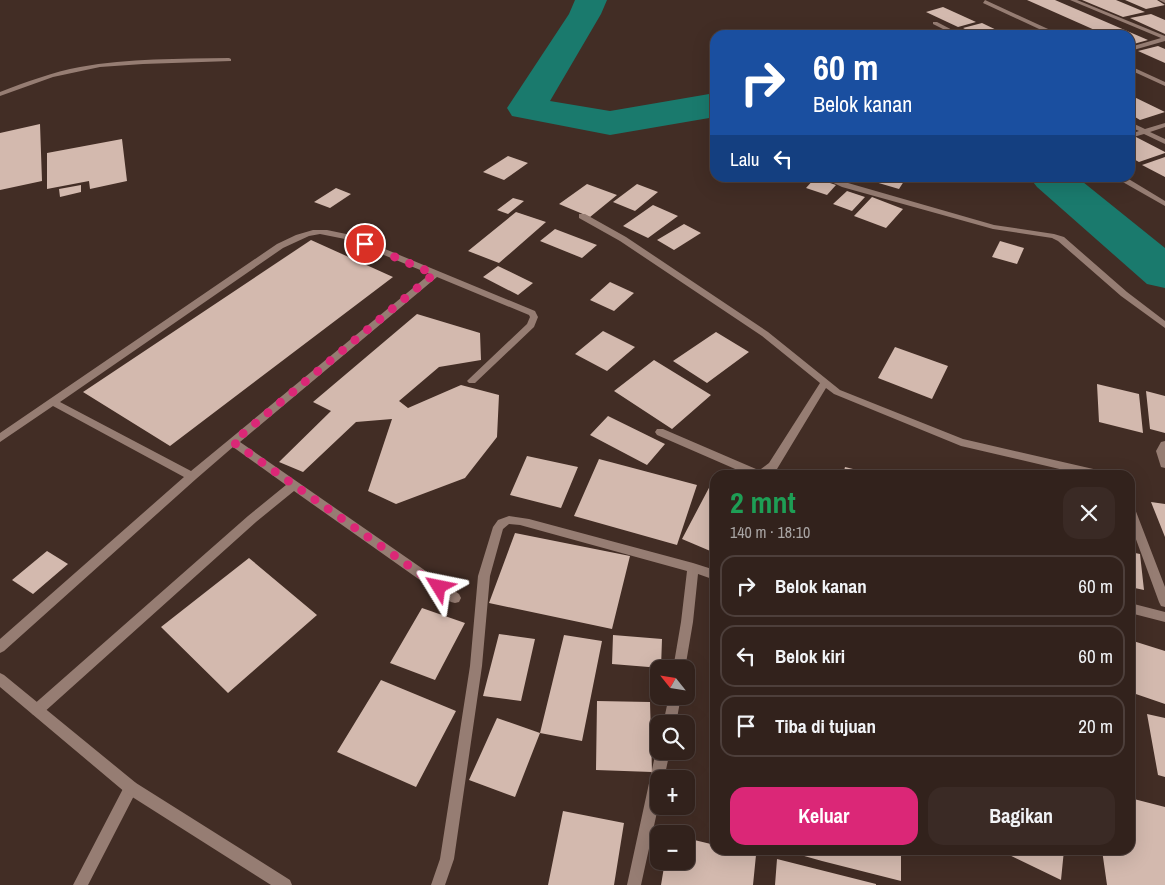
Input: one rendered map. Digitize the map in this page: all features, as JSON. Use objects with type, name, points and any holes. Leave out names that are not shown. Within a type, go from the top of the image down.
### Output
[{"type":"street","points":[[1073,0],[1165,38]]},
{"type":"street","points":[[986,2],[1046,30]]},
{"type":"street","points":[[935,23],[949,30]]},
{"type":"street","points":[[1135,47],[1165,38]]},
{"type":"street","points":[[0,94],[20,85],[83,68],[141,62],[229,60]]},
{"type":"street","points":[[1135,70],[1165,84]]},
{"type":"street","points":[[1135,135],[1165,125]]},
{"type":"street","points":[[1135,127],[1165,142]]},
{"type":"street","points":[[837,182],[993,227],[1054,236],[1165,325]]},
{"type":"street","points":[[1129,182],[1165,204]]},
{"type":"street","points":[[582,216],[622,239],[750,323],[837,392],[961,442],[1081,470]]},
{"type":"street","points":[[0,438],[280,246],[306,233],[324,230],[348,236],[434,274],[532,313],[534,317],[531,324],[472,381]]},
{"type":"street","points":[[0,647],[192,476],[434,274]]},
{"type":"street","points":[[768,470],[773,466],[825,383]]},
{"type":"street","points":[[53,402],[192,476]]},
{"type":"street","points":[[660,432],[749,470]]},
{"type":"street","points":[[233,442],[455,598]]},
{"type":"street","points":[[1165,445],[1160,451],[1165,464]]},
{"type":"street","points":[[37,710],[294,485]]},
{"type":"street","points":[[438,885],[447,860],[476,666],[484,576],[498,527],[509,519],[530,523],[710,573]]},
{"type":"street","points":[[1135,523],[1165,602]]},
{"type":"street","points":[[681,660],[693,568]]},
{"type":"street","points":[[1135,609],[1165,617]]},
{"type":"street","points":[[0,679],[131,788],[285,885]]},
{"type":"street","points":[[634,885],[661,760]]},
{"type":"street","points":[[80,885],[131,788]]},
{"type":"building","points":[[1027,0],[1055,0],[1125,30],[1095,30]]},
{"type":"building","points":[[1082,0],[1116,0],[1145,12],[1123,17]]},
{"type":"building","points":[[1125,0],[1157,0],[1165,5],[1146,9]]},
{"type":"building","points":[[943,7],[976,22],[958,27],[926,12]]},
{"type":"building","points":[[1151,14],[1165,20],[1165,34],[1130,18]]},
{"type":"building","points":[[982,23],[997,30],[967,30],[963,28]]},
{"type":"building","points":[[1135,34],[1148,40],[1135,44]]},
{"type":"building","points":[[1158,46],[1165,49],[1165,63],[1138,51]]},
{"type":"building","points":[[1135,97],[1165,112],[1140,120],[1135,117]]},
{"type":"building","points":[[40,124],[42,181],[0,190],[0,133]]},
{"type":"building","points":[[1135,137],[1165,153],[1139,162],[1135,160]]},
{"type":"building","points":[[122,139],[127,181],[90,189],[89,181],[47,189],[47,153]]},
{"type":"building","points":[[508,156],[528,163],[504,180],[483,172]]},
{"type":"building","points":[[1165,157],[1165,177],[1142,165]]},
{"type":"building","points":[[811,182],[827,182],[836,185],[827,195],[806,188]]},
{"type":"building","points":[[875,182],[903,182],[899,189]]},
{"type":"building","points":[[587,184],[617,195],[590,217],[559,204]]},
{"type":"building","points":[[637,184],[658,192],[635,211],[613,202]]},
{"type":"building","points":[[81,185],[81,192],[60,197],[59,189]]},
{"type":"building","points":[[336,188],[351,194],[330,208],[314,202]]},
{"type":"building","points":[[847,191],[865,197],[852,211],[833,204]]},
{"type":"building","points":[[872,197],[903,209],[886,228],[854,216]]},
{"type":"building","points":[[513,198],[524,201],[508,214],[497,210]]},
{"type":"building","points":[[653,205],[678,216],[648,238],[623,226]]},
{"type":"building","points":[[516,212],[546,222],[499,263],[468,251]]},
{"type":"building","points":[[684,224],[701,233],[674,250],[657,240]]},
{"type":"building","points":[[555,229],[597,245],[582,258],[540,241]]},
{"type":"building","points":[[311,240],[393,277],[170,446],[83,392]]},
{"type":"building","points":[[1000,241],[1024,248],[1017,264],[992,257]]},
{"type":"building","points":[[498,266],[533,283],[518,295],[483,277]]},
{"type":"building","points":[[610,282],[634,293],[614,311],[590,300]]},
{"type":"building","points":[[417,314],[480,333],[481,360],[439,367],[399,401],[408,408],[461,385],[499,395],[497,437],[465,478],[396,504],[368,491],[392,419],[356,422],[303,472],[279,462],[331,411],[313,402]]},
{"type":"building","points":[[603,331],[635,347],[607,371],[575,354]]},
{"type":"building","points":[[716,332],[749,352],[707,383],[673,361]]},
{"type":"building","points":[[895,347],[948,366],[932,399],[878,378]]},
{"type":"building","points":[[654,360],[711,395],[672,429],[614,391]]},
{"type":"building","points":[[1097,384],[1139,394],[1143,433],[1099,422]]},
{"type":"building","points":[[1146,391],[1165,396],[1165,433],[1150,429]]},
{"type":"building","points":[[608,416],[665,444],[647,465],[590,435]]},
{"type":"building","points":[[527,456],[578,467],[561,508],[510,495]]},
{"type":"building","points":[[599,459],[697,485],[677,545],[574,516]]},
{"type":"building","points":[[845,467],[857,470],[844,470]]},
{"type":"building","points":[[710,486],[710,551],[682,539]]},
{"type":"building","points":[[1151,502],[1165,504],[1165,537]]},
{"type":"building","points":[[515,533],[630,556],[612,629],[489,603]]},
{"type":"building","points":[[47,551],[68,564],[33,594],[12,580]]},
{"type":"building","points":[[1135,553],[1140,554],[1144,590],[1135,588]]},
{"type":"building","points":[[249,558],[317,615],[228,693],[161,627]]},
{"type":"building","points":[[422,608],[465,623],[435,680],[390,663]]},
{"type":"building","points":[[499,634],[535,639],[521,701],[483,696]]},
{"type":"building","points":[[564,635],[602,641],[582,741],[540,733]]},
{"type":"building","points":[[613,635],[662,639],[661,660],[650,660],[650,667],[612,664]]},
{"type":"building","points":[[1135,642],[1165,651],[1165,704],[1135,694]]},
{"type":"building","points":[[381,680],[456,711],[416,787],[337,752]]},
{"type":"building","points":[[597,701],[650,702],[650,760],[652,760],[652,770],[650,772],[596,770]]},
{"type":"building","points":[[1147,714],[1165,718],[1165,777],[1158,775]]},
{"type":"building","points":[[497,718],[540,733],[515,797],[469,780]]},
{"type":"building","points":[[1135,799],[1165,807],[1165,885],[1107,885],[1103,855],[1135,855]]},
{"type":"building","points":[[563,811],[624,823],[614,885],[548,885]]},
{"type":"building","points":[[695,840],[710,844],[710,855],[756,855],[753,885],[661,885],[664,870],[695,870]]},
{"type":"building","points":[[801,855],[901,855],[901,881]]},
{"type":"building","points":[[1009,855],[1064,855],[1061,880]]},
{"type":"building","points":[[777,859],[876,884],[876,885],[775,885]]},
{"type":"waterway","points":[[591,0],[585,14],[526,108],[610,123],[710,106]]},
{"type":"waterway","points":[[1057,182],[1165,273]]},
{"type":"route","points":[[365,244],[434,274],[233,442],[439,587]]}]
